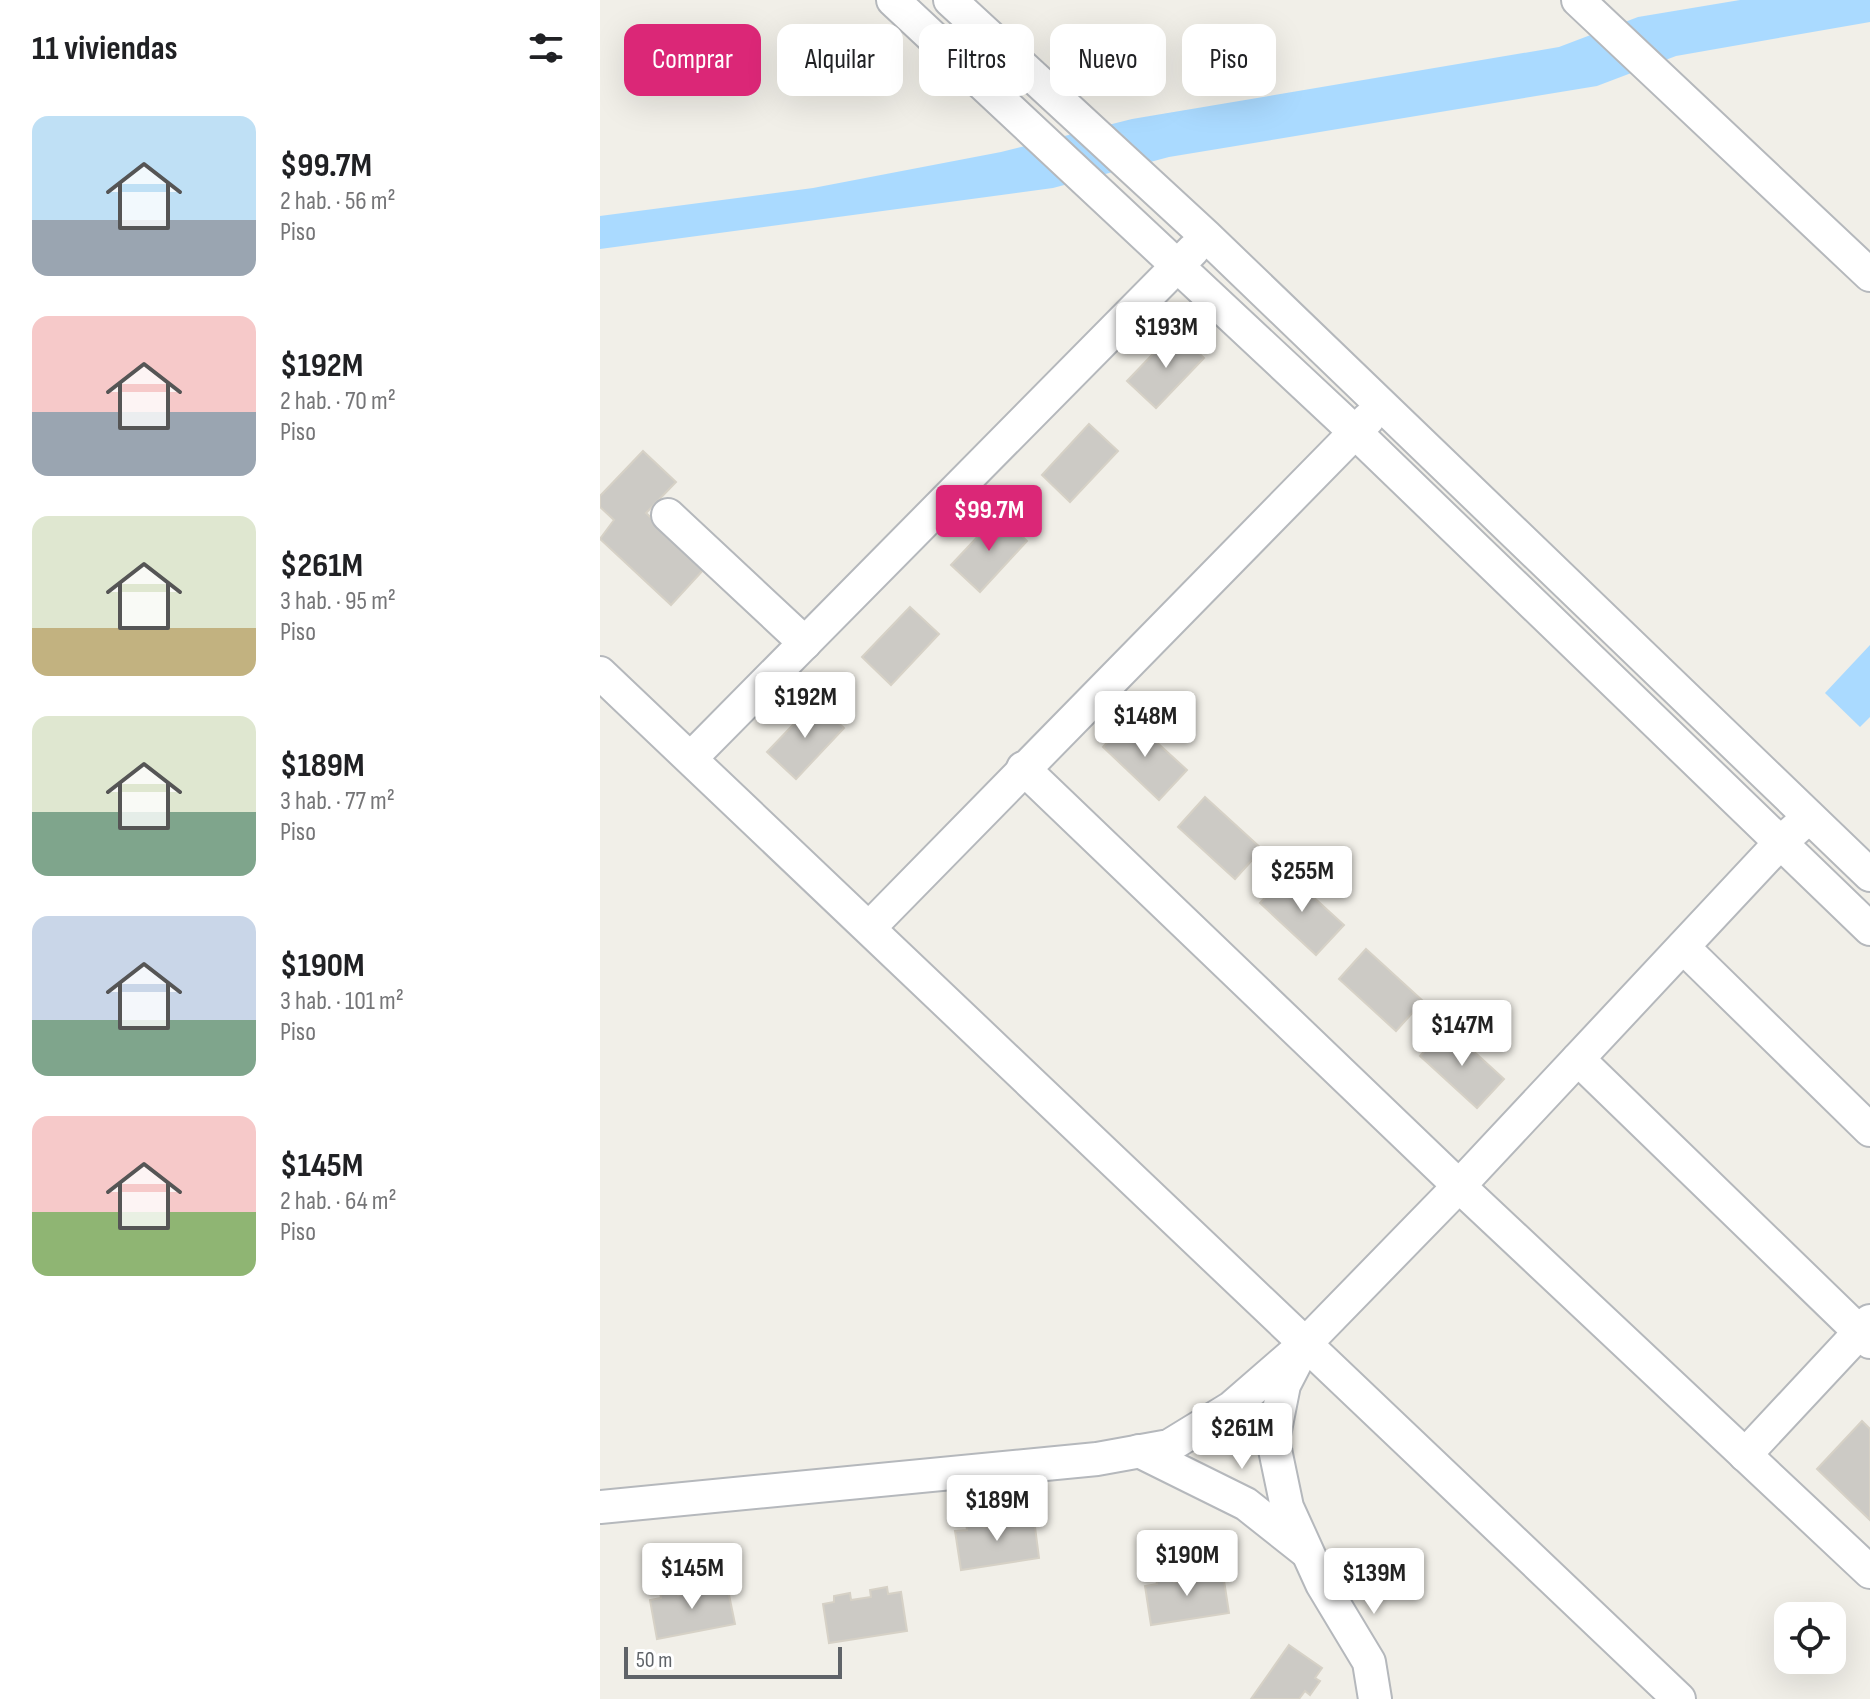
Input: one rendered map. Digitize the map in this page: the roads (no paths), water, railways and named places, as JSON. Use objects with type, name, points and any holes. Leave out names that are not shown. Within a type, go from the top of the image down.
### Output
[{"type":"street","points":[[893,0],[1355,432],[1870,929]]},
{"type":"street","points":[[950,0],[1206,236],[1870,875]]},
{"type":"street","points":[[1578,0],[1870,275]]},
{"type":"street","points":[[692,757],[1206,236]]},
{"type":"street","points":[[870,927],[1382,406]]},
{"type":"street","points":[[668,515],[805,643]]},
{"type":"street","points":[[600,673],[692,757],[1679,1699]]},
{"type":"street","points":[[1023,768],[1459,1186],[1870,1572]]},
{"type":"street","points":[[600,1507],[1097,1459],[1169,1446],[1231,1408],[1306,1343],[1459,1186],[1779,844],[1809,817]]},
{"type":"street","points":[[1683,947],[1870,1130]]},
{"type":"street","points":[[1578,1059],[1866,1332],[1745,1455]]},
{"type":"street","points":[[1306,1343],[1284,1385],[1273,1440],[1287,1507],[1307,1552],[1369,1662],[1375,1699]]},
{"type":"street","points":[[1139,1451],[1246,1504],[1307,1552]]},
{"type":"water","points":[[1740,0],[1870,0],[1870,22],[1676,56],[1597,86],[1169,157],[1053,188],[600,249],[600,216],[813,188],[1001,152],[1132,119],[1559,47],[1638,17]]},
{"type":"water","points":[[1870,645],[1870,717],[1860,727],[1825,693]]}]
